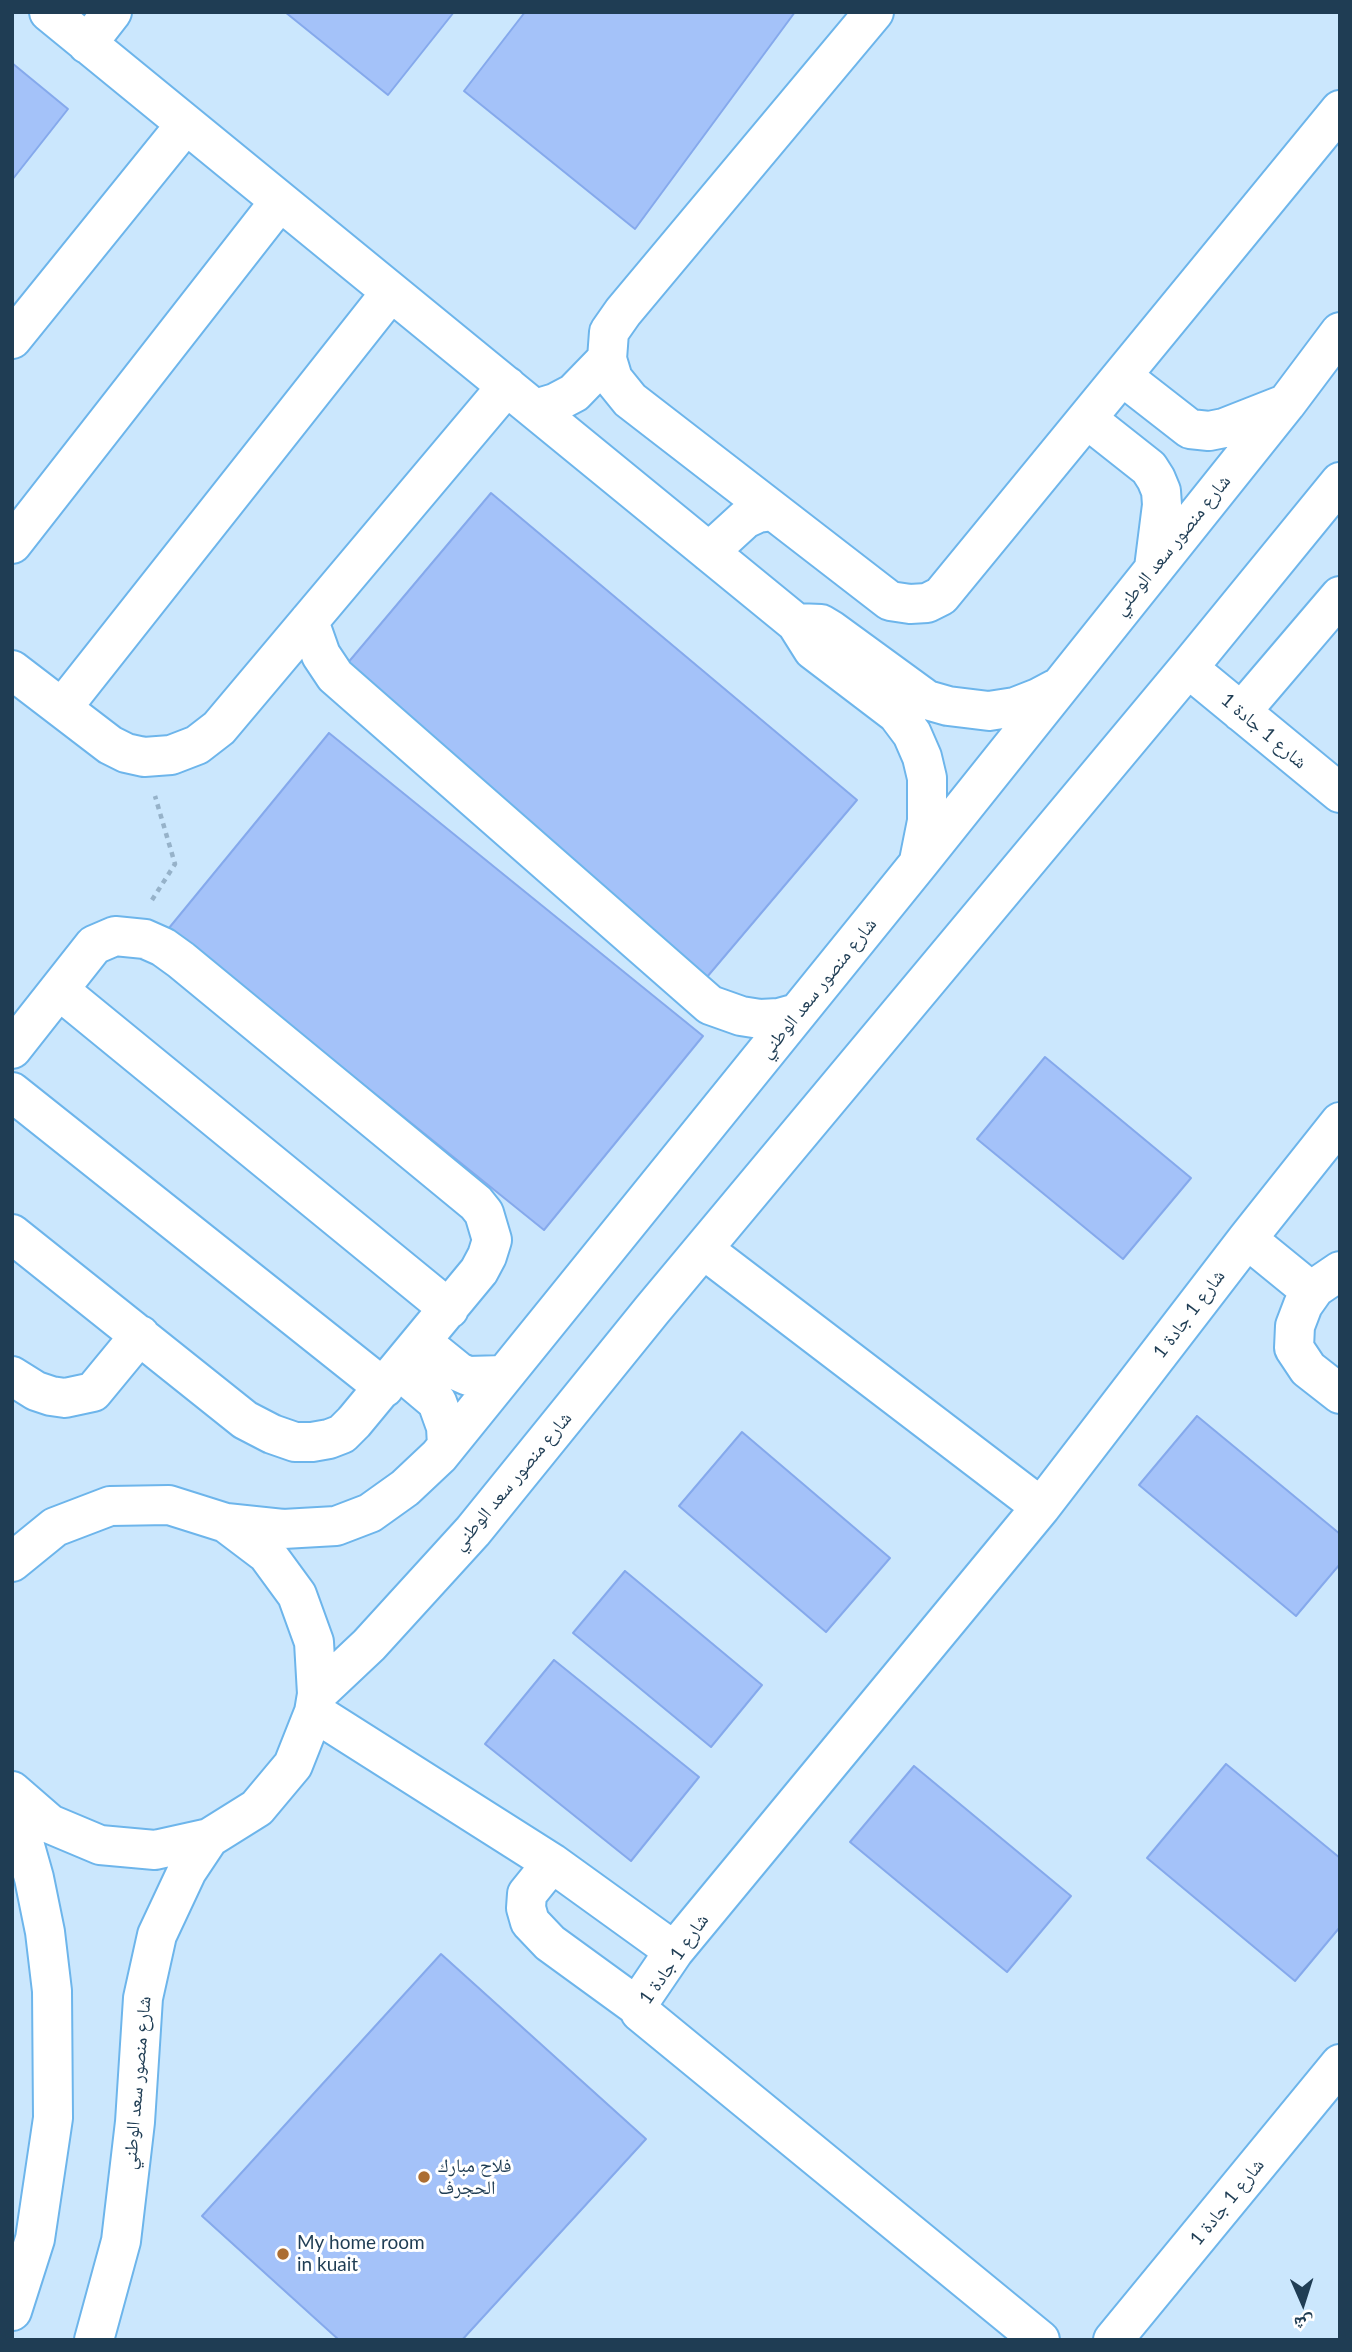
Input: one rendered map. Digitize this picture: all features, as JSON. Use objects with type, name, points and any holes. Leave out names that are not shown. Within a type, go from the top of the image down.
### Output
[{"type":"street","points":[[49,12],[796,623],[813,650],[897,715],[912,734],[927,778],[927,821],[919,863]]},
{"type":"street","points":[[87,44],[113,12]]},
{"type":"street","points":[[874,12],[623,312],[609,332],[607,359],[613,379],[630,400],[890,601],[928,603],[941,596],[1340,110]]},
{"type":"street","points":[[12,339],[186,124]]},
{"type":"street","points":[[12,544],[280,201]]},
{"type":"street","points":[[62,708],[391,292]]},
{"type":"street","name":"شارع منصور سعد الوطني","points":[[226,1524],[283,1528],[336,1526],[370,1513],[405,1488],[447,1446],[919,863],[1286,404],[1340,332]]},
{"type":"street","points":[[12,670],[110,745],[126,753],[144,757],[171,755],[197,745],[219,728],[309,621],[521,398],[574,393],[607,359]]},
{"type":"street","points":[[1122,376],[1190,429],[1209,431],[1224,428],[1286,404]]},
{"type":"street","points":[[1087,419],[1149,468],[1156,478],[1162,505],[1154,568]]},
{"type":"street","name":"شارع منصور سعد الوطني","points":[[316,1703],[473,1531],[703,1249],[1340,482]]},
{"type":"street","points":[[709,552],[745,519],[758,513],[774,511]]},
{"type":"street","points":[[1241,712],[1340,596]]},
{"type":"street","points":[[309,621],[321,655],[335,676],[710,1005],[741,1016],[760,1019],[797,1013]]},
{"type":"street","points":[[796,623],[821,624],[927,699],[947,706],[989,711],[1015,707],[1060,686]]},
{"type":"street","name":"شارع 1 جادة 1","points":[[1188,668],[1340,793]]},
{"type":"street","points":[[12,1049],[94,945],[115,936],[145,939],[172,953],[476,1203],[484,1213],[492,1240],[479,1271],[449,1310],[342,1434],[320,1441],[295,1442],[245,1420],[12,1234]]},
{"type":"street","points":[[58,990],[449,1310]]},
{"type":"street","points":[[12,1091],[401,1367],[437,1402],[443,1414],[447,1446]]},
{"type":"street","name":"شارع 1 جادة 1","points":[[1040,2340],[662,2030],[638,2007],[639,2001],[674,1951],[1041,1507],[1340,1122]]},
{"type":"street","points":[[1247,1239],[1326,1282],[1303,1306],[1295,1326],[1294,1348],[1308,1369],[1340,1394]]},
{"type":"street","points":[[703,1249],[1041,1507]]},
{"type":"street","points":[[12,1376],[36,1391],[51,1396],[65,1398],[93,1392],[140,1335]]},
{"type":"street","points":[[401,1367],[459,1372],[468,1376],[504,1375]]},
{"type":"street","points":[[12,1529],[55,1527],[110,1506],[169,1505],[226,1524],[267,1554],[297,1594],[314,1642],[316,1703],[293,1765],[257,1808],[209,1838],[155,1850],[100,1845],[50,1824],[12,1791]]},
{"type":"street","points":[[12,1562],[55,1527]]},
{"type":"street","points":[[316,1703],[552,1863],[674,1951]]},
{"type":"street","points":[[12,1800],[34,1878],[45,1932],[52,1991],[53,2093],[53,2118],[35,2239],[12,2311]]},
{"type":"street","name":"شارع منصور سعد الوطني","points":[[94,2340],[121,2241],[135,2122],[143,1998],[157,1935],[187,1871],[209,1838]]},
{"type":"street","points":[[552,1863],[527,1894],[526,1908],[530,1922],[550,1943],[638,2007]]},
{"type":"street","name":"شارع 1 جادة 1","points":[[1113,2340],[1340,2064]]},
{"type":"path","points":[[129,936],[175,864],[144,757]]},
{"type":"building","points":[[285,12],[454,12],[388,95]]},
{"type":"building","points":[[525,12],[795,12],[635,229],[464,91]]},
{"type":"building","points":[[12,63],[68,109],[12,180]]},
{"type":"building","points":[[491,493],[857,800],[707,977],[341,671]]},
{"type":"building","points":[[329,733],[703,1036],[544,1230],[169,928]]},
{"type":"building","points":[[1045,1057],[1191,1178],[1123,1259],[977,1139]]},
{"type":"building","points":[[1197,1416],[1340,1534],[1340,1564],[1296,1616],[1139,1485]]},
{"type":"building","points":[[742,1432],[890,1558],[826,1632],[679,1506]]},
{"type":"building","points":[[625,1571],[762,1685],[711,1747],[573,1633]]},
{"type":"building","points":[[554,1660],[699,1777],[631,1861],[485,1744]]},
{"type":"building","points":[[1226,1764],[1340,1858],[1340,1927],[1295,1981],[1147,1858]]},
{"type":"building","points":[[914,1766],[1071,1896],[1007,1972],[850,1842]]},
{"type":"building","name":"فلاح مبارك الحجرف","points":[[441,1954],[646,2139],[462,2340],[339,2340],[202,2216]]},
{"type":"place","name":"فلاح مبارك الحجرف","points":[[424,2177]]},
{"type":"place","name":"My home room in kuait","points":[[283,2254]]}]
